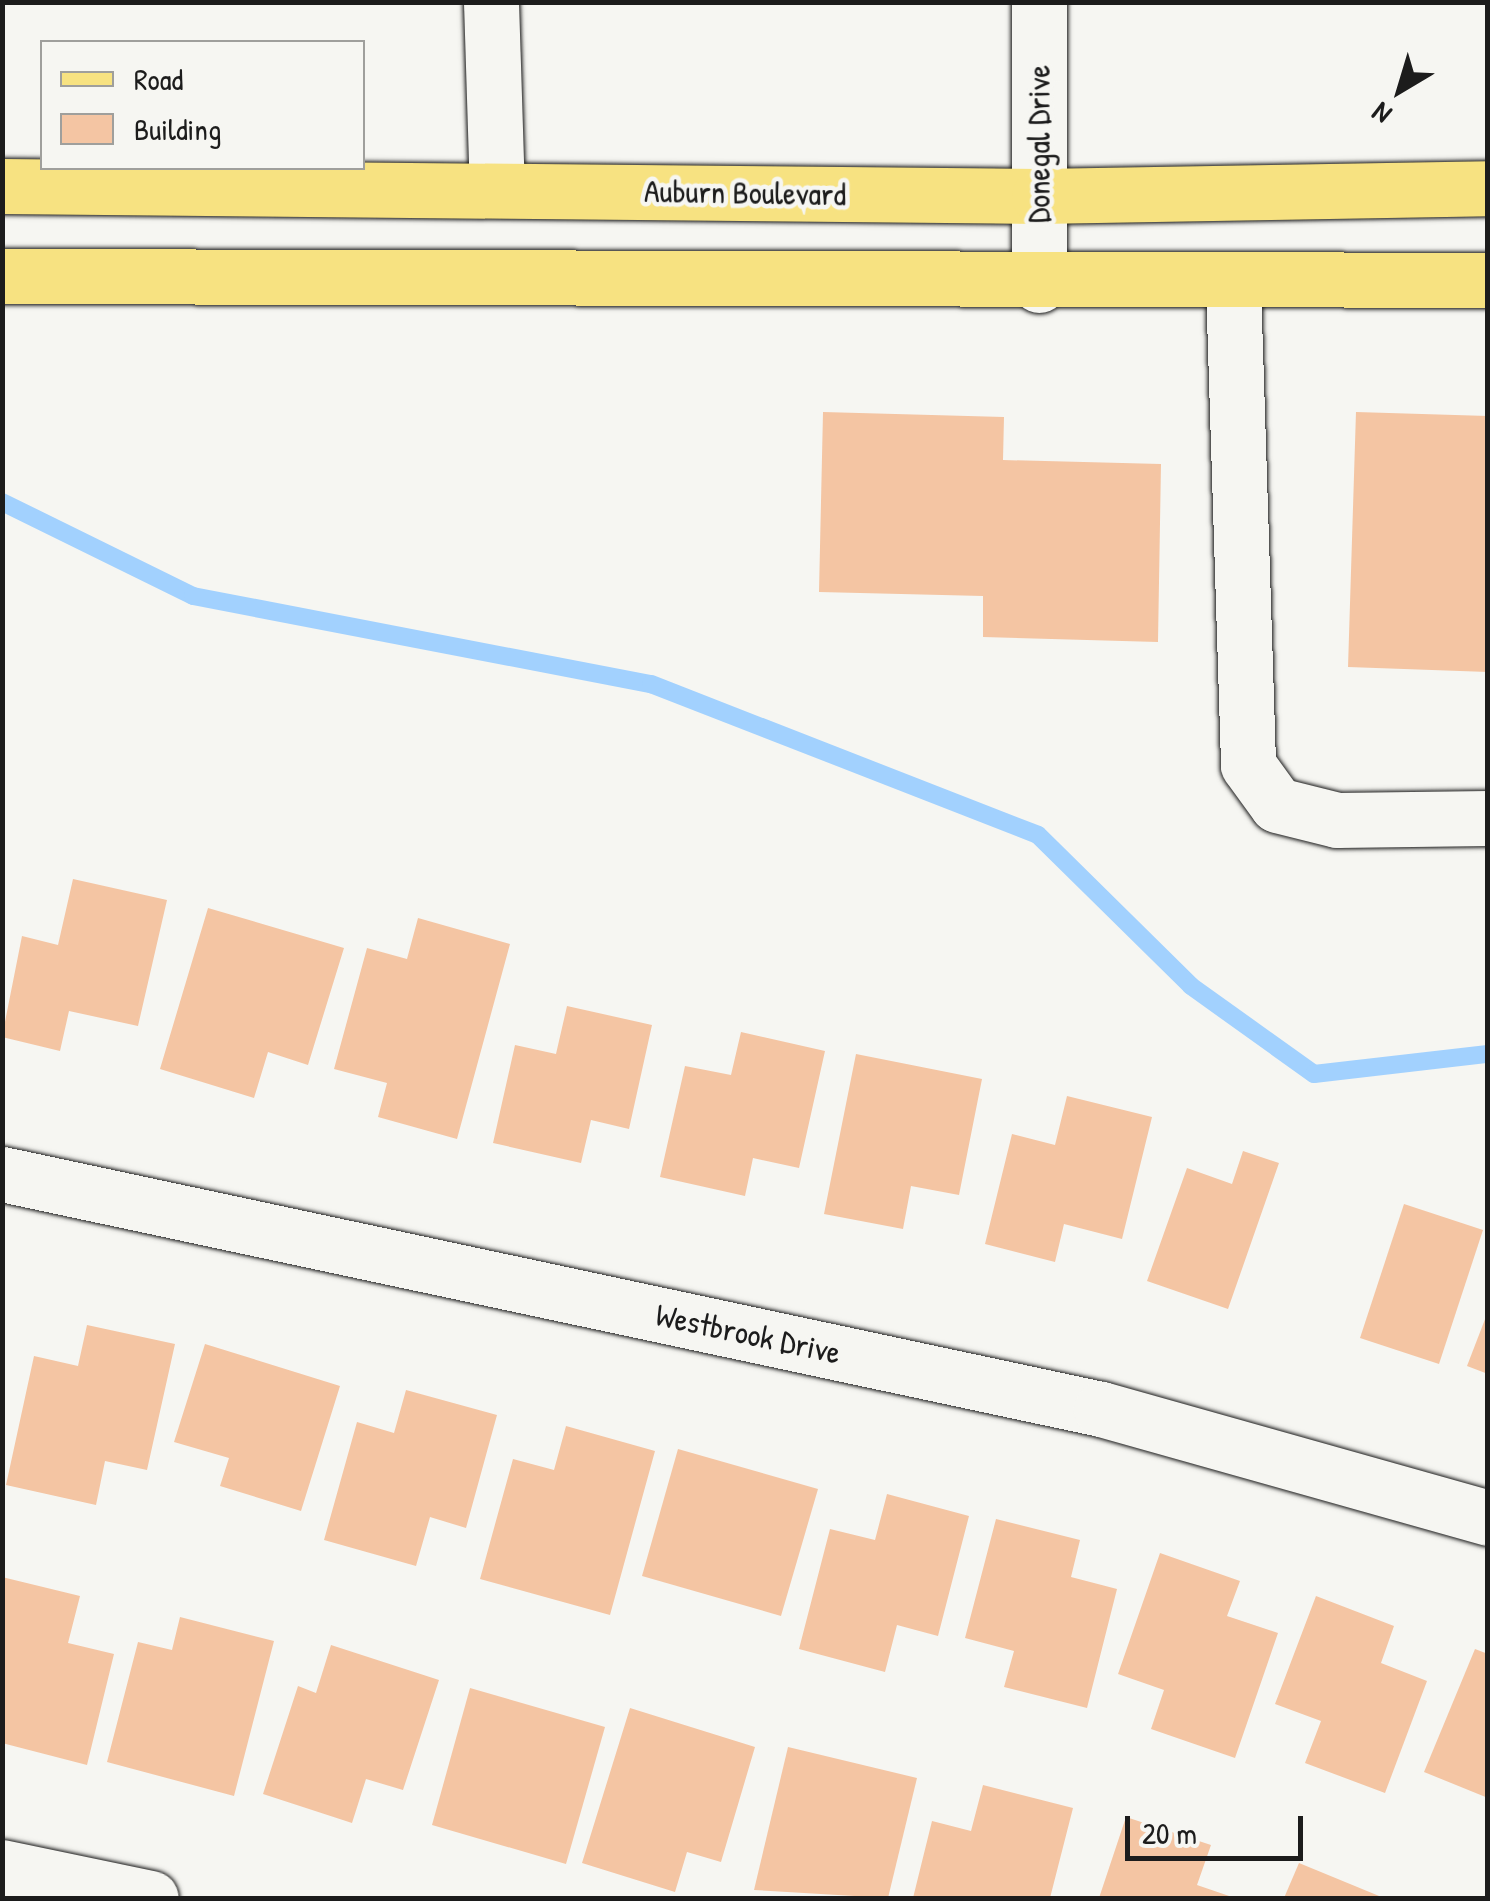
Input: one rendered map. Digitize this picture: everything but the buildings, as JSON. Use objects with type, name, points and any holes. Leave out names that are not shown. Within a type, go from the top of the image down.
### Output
[{"type":"main road","name":"Auburn Boulevard","points":[[2,186],[1039,196],[1488,188]]},
{"type":"main road","points":[[2,276],[1040,285],[1488,280]]},
{"type":"street","points":[[491,2],[497,190]]},
{"type":"street","name":"Donegal Drive","points":[[1039,2],[1040,285]]},
{"type":"street","points":[[1233,285],[1248,765],[1278,805],[1337,820],[1488,818]]},
{"type":"street","name":"Westbrook Drive","points":[[2,1174],[1101,1410],[1488,1518]]},
{"type":"street","points":[[2,1867],[151,1898]]},
{"type":"waterway","points":[[2,502],[193,596],[651,684],[1038,835],[1191,986],[1314,1074],[1488,1054]]}]
